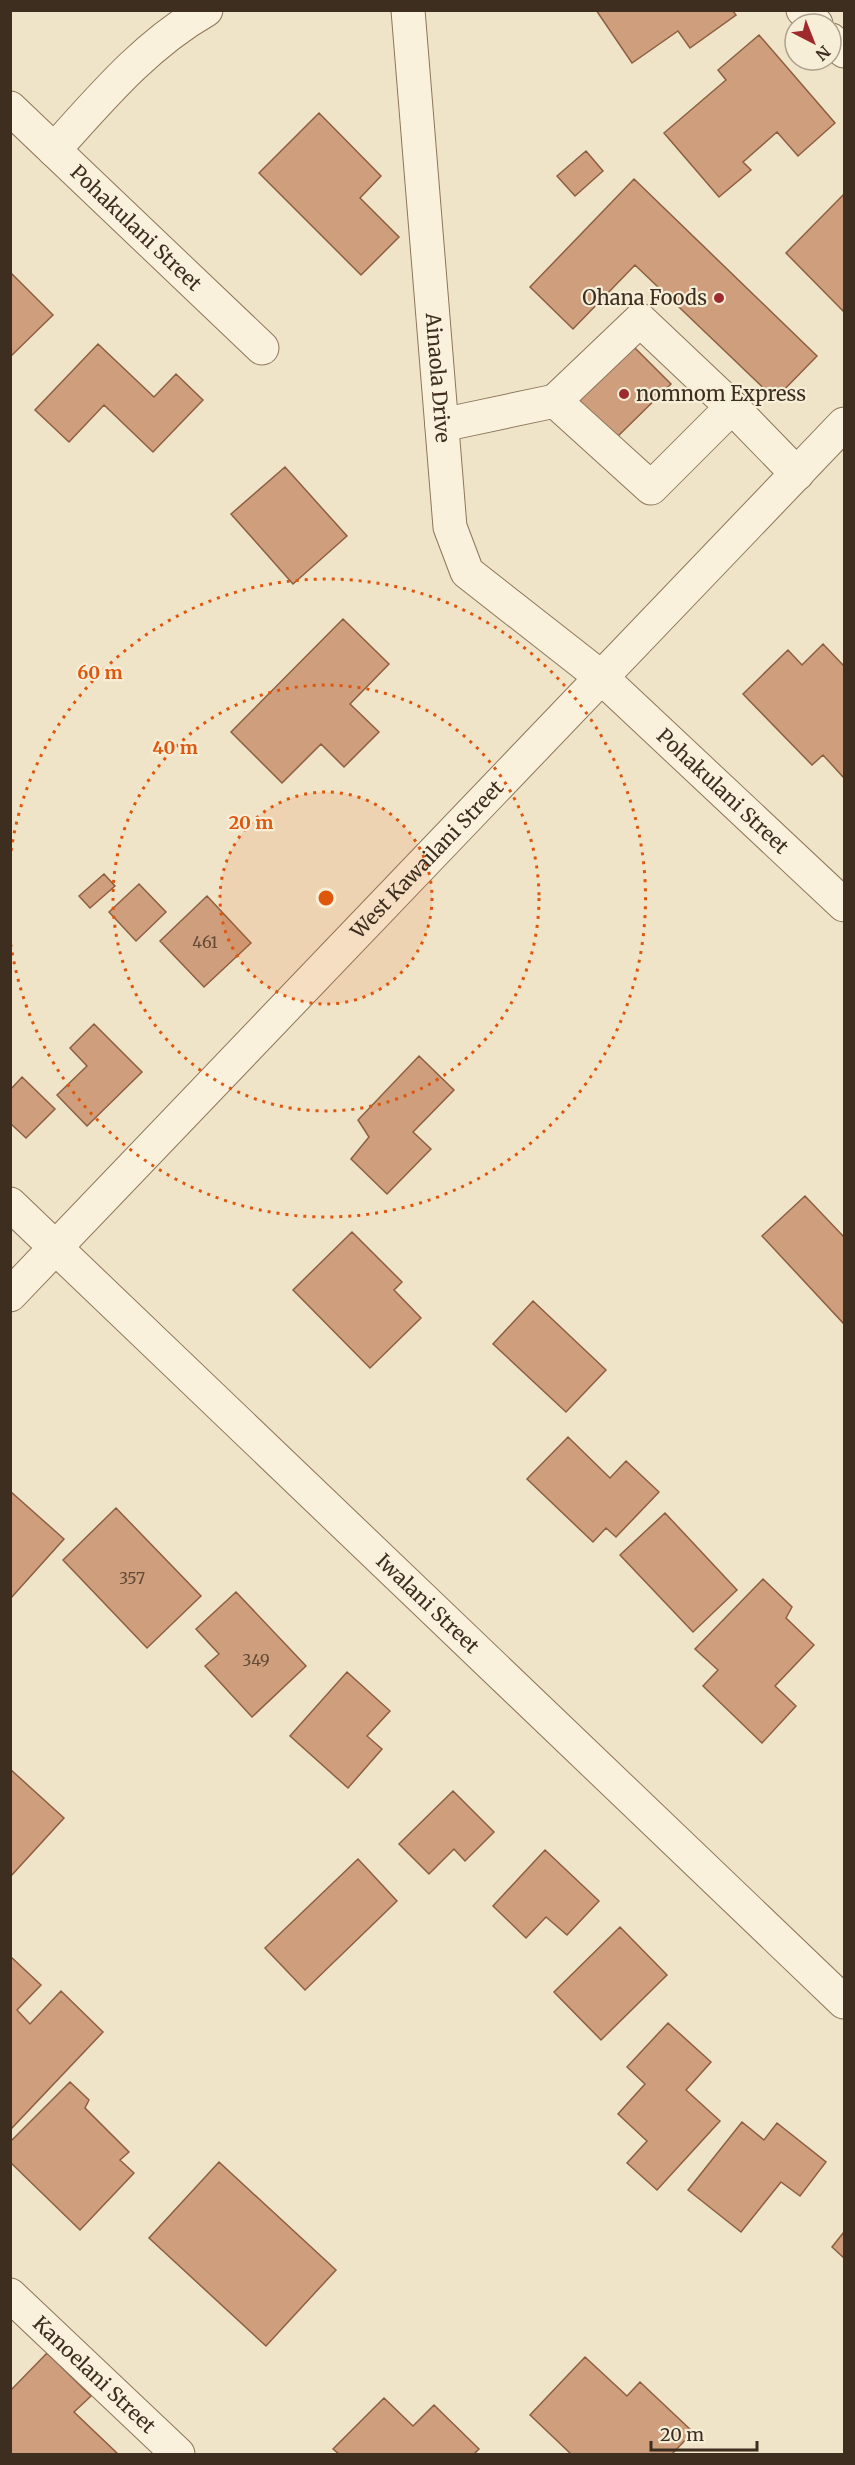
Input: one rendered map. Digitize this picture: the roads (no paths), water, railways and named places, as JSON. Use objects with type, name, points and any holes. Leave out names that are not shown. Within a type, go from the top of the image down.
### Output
[{"type":"street","points":[[54,150],[132,66],[174,30],[206,10]]},
{"type":"street","name":"Ainaola Drive","points":[[408,10],[450,527],[467,572],[601,677]]},
{"type":"street","name":"Pohakulani Street","points":[[10,108],[262,348]]},
{"type":"street","points":[[442,424],[555,401],[640,320],[732,407],[797,474]]},
{"type":"street","points":[[555,401],[651,488],[732,407]]},
{"type":"street","name":"West Kawailani Street","points":[[10,1295],[844,424]]},
{"type":"street","name":"Pohakulani Street","points":[[601,677],[844,905]]},
{"type":"street","name":"Iwalani Street","points":[[10,1204],[844,2002]]},
{"type":"street","name":"Kanoelani Street","points":[[10,2295],[178,2454]]},
{"type":"place","name":"Ohana Foods","points":[[719,298]]},
{"type":"place","name":"nomnom Express","points":[[624,394]]}]
